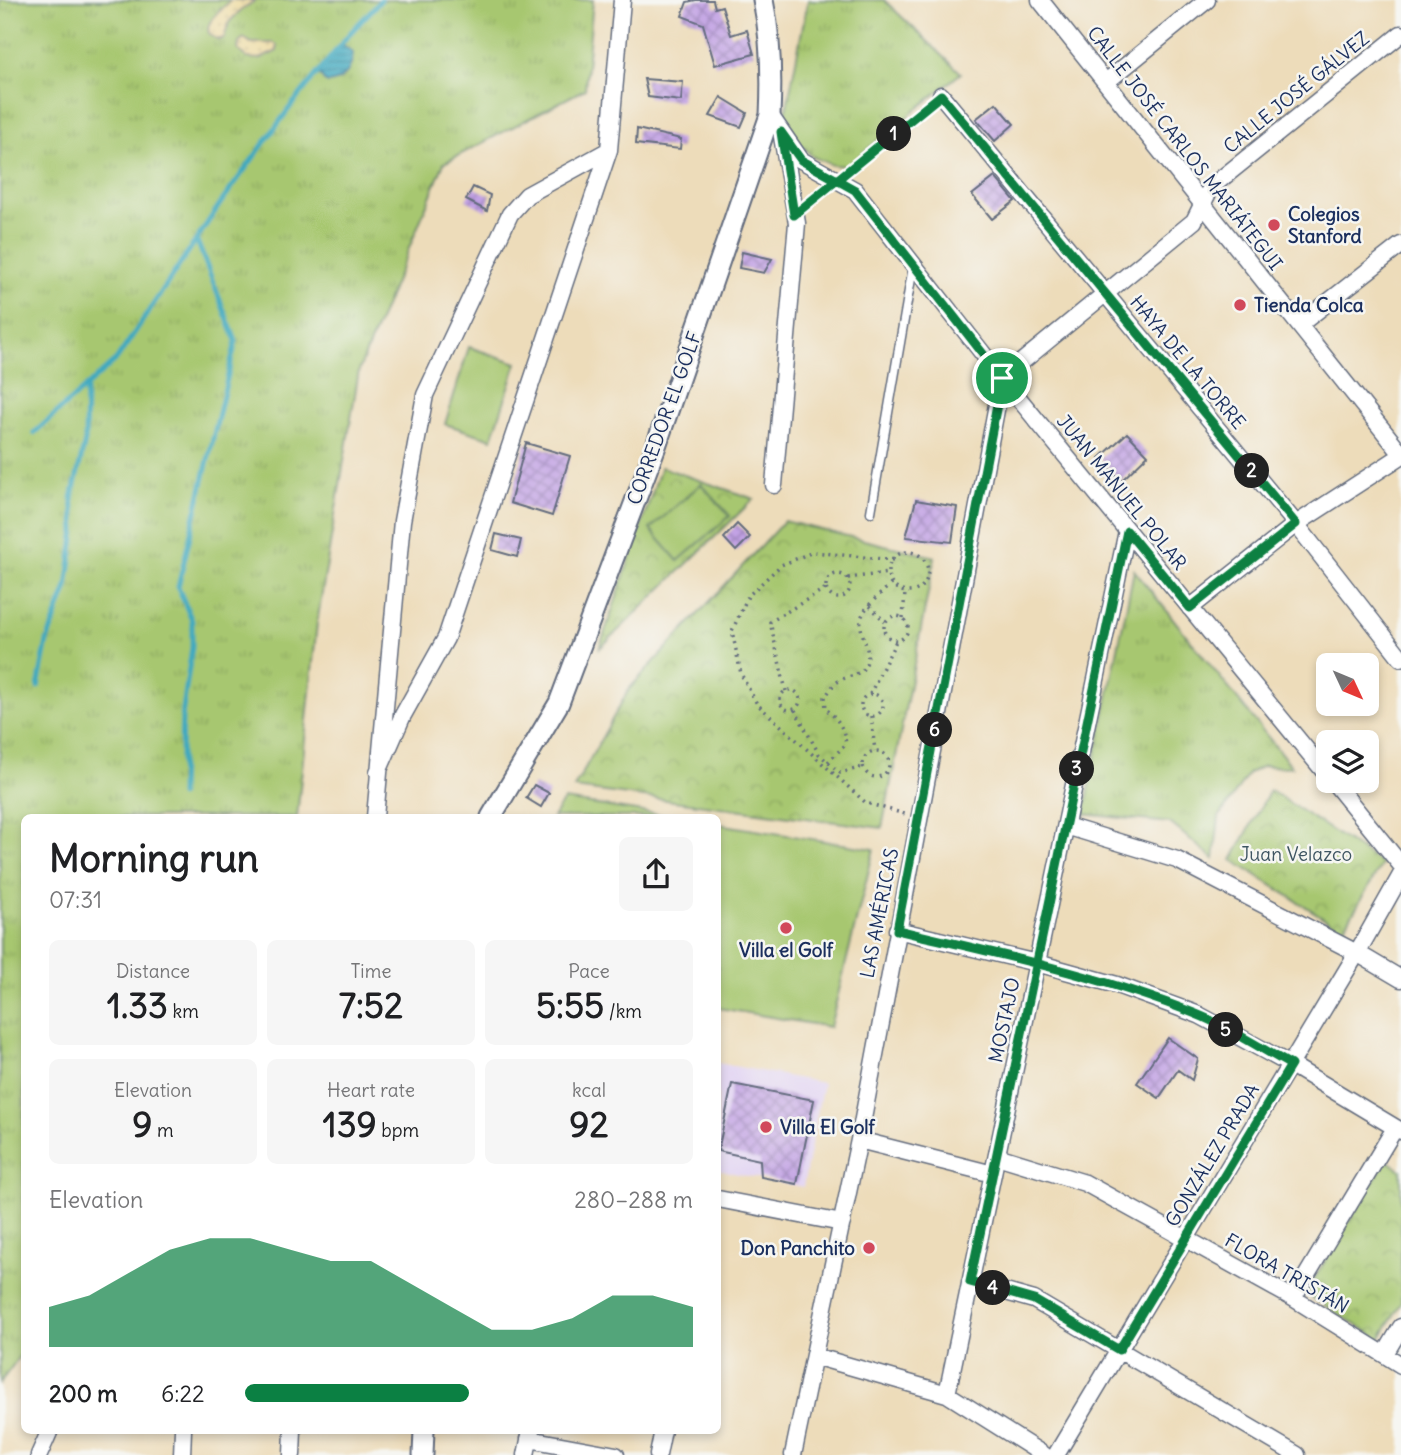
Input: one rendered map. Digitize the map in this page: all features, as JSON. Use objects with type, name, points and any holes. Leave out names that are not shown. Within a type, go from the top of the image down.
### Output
[{"type":"street","points":[[378,772],[403,715],[446,638],[609,150],[622,0]]},
{"type":"street","name":"CORREDOR EL GOLF","points":[[493,814],[559,703],[776,123],[768,24],[763,0]]},
{"type":"street","name":"CALLE JOSÉ CARLOS MARIÁTEGUI","points":[[1040,0],[1401,455]]},
{"type":"street","points":[[1106,82],[1207,0]]},
{"type":"street","name":"CALLE JOSÉ GÁLVEZ","points":[[1002,378],[1194,221],[1211,187],[1401,34]]},
{"type":"street","name":"HAYA DE LA TORRE","points":[[941,95],[1296,524],[1401,658]]},
{"type":"street","points":[[774,485],[797,223],[776,123]]},
{"type":"street","name":"JUAN MANUEL POLAR","points":[[776,123],[801,160],[855,190],[1002,378],[1316,761]]},
{"type":"street","points":[[375,814],[402,521],[425,395],[510,214],[527,195],[609,150]]},
{"type":"street","points":[[1299,326],[1401,245]]},
{"type":"street","name":"LAS AMÉRICAS","points":[[793,1455],[859,1140],[1002,378]]},
{"type":"street","points":[[1190,608],[1296,524],[1401,455]]},
{"type":"street","name":"MOSTAJO","points":[[947,1394],[1127,531]]},
{"type":"street","points":[[1343,793],[1401,865]]},
{"type":"street","points":[[1066,826],[1177,859],[1357,953],[1401,979]]},
{"type":"street","name":"GONZÁLEZ PRADA","points":[[1056,1455],[1291,1065],[1401,875]]},
{"type":"street","points":[[897,930],[1117,985],[1199,1015],[1291,1065],[1398,1129],[1293,1298]]},
{"type":"street","points":[[859,1140],[993,1174]]},
{"type":"street","name":"FLORA TRISTÁN","points":[[997,1156],[1085,1183],[1293,1298],[1401,1365]]},
{"type":"street","points":[[721,1200],[842,1223]]},
{"type":"street","points":[[970,1282],[1034,1300],[1297,1455]]},
{"type":"street","points":[[1385,1354],[1401,1327]]},
{"type":"street","points":[[814,1356],[947,1394],[1044,1455]]},
{"type":"street","points":[[39,1455],[48,1434]]},
{"type":"street","points":[[182,1455],[183,1434]]},
{"type":"street","points":[[292,1455],[293,1434]]},
{"type":"street","points":[[423,1455],[424,1434]]},
{"type":"street","points":[[657,1455],[662,1434]]},
{"type":"street","points":[[529,1441],[616,1455]]},
{"type":"lane","points":[[871,512],[913,265]]},
{"type":"path","points":[[794,215],[941,95]]},
{"type":"path","points":[[892,560],[888,573],[891,584],[905,592],[918,590],[924,585],[927,565],[923,559],[911,552],[892,560],[813,552],[781,565],[748,596],[732,631],[741,674],[757,704],[866,803],[918,818]]},
{"type":"path","points":[[848,578],[850,589],[842,597],[830,595],[826,588],[827,580],[833,574],[841,573],[848,578],[888,573]]},
{"type":"path","points":[[828,762],[846,744],[845,732],[836,718],[825,709],[825,697],[838,681],[857,674],[866,666],[868,653],[862,630],[862,617],[891,584]]},
{"type":"path","points":[[786,691],[796,691],[800,696],[801,702],[794,710],[782,706],[780,699],[786,691],[770,622],[826,588]]},
{"type":"path","points":[[869,606],[885,622],[885,633],[890,638],[897,639],[904,636],[908,629],[903,618],[905,592]]},
{"type":"path","points":[[885,622],[893,616],[903,618]]},
{"type":"path","points":[[870,694],[880,697],[883,706],[878,715],[864,713],[861,706],[863,699],[870,694],[897,639]]},
{"type":"path","points":[[794,710],[819,754],[840,774],[863,767]]},
{"type":"path","points":[[871,716],[875,751]]},
{"type":"path","points":[[875,751],[883,752],[889,759],[887,772],[876,778],[868,775],[863,767],[864,758],[875,751]]},
{"type":"shaded area","name":"Villa El Golf","points":[[721,1064],[823,1083],[803,1187],[721,1171]]},
{"type":"green space","points":[[0,0],[593,0],[585,89],[444,163],[359,370],[317,623],[297,814],[21,814],[21,1354],[0,1383]]},
{"type":"green space","points":[[808,0],[884,0],[961,73],[847,166],[832,165],[813,157],[798,142],[785,116]]},
{"type":"green space","points":[[469,347],[517,363],[492,439],[445,424]]},
{"type":"green space","points":[[661,467],[754,499],[599,649]]},
{"type":"green space","points":[[701,484],[730,516],[678,561],[650,529]]},
{"type":"green space","points":[[784,521],[935,557],[882,828],[574,788],[629,689]]},
{"type":"green space","points":[[1134,570],[1292,767],[1264,766],[1249,773],[1219,817],[1214,859],[1170,823],[1084,814]]},
{"type":"green space","name":"Juan Velazco","points":[[1270,790],[1382,864],[1343,930],[1232,860]]},
{"type":"green space","points":[[564,800],[655,814],[555,814]]},
{"type":"green space","name":"Villa el Golf","points":[[721,824],[874,849],[830,1027],[721,1009]]},
{"type":"green space","points":[[1386,1160],[1401,1170],[1401,1303],[1380,1339],[1305,1294]]},
{"type":"sand","points":[[231,0],[256,0],[229,22],[224,38],[220,40],[208,31],[209,26],[211,20]]},
{"type":"sand","points":[[244,38],[251,43],[274,43],[277,45],[277,51],[260,59],[247,58],[238,50],[239,42]]},
{"type":"water","points":[[342,44],[353,53],[351,64],[343,77],[328,83],[319,73]]},
{"type":"building","points":[[713,0],[715,8],[722,6],[731,35],[747,30],[754,54],[715,65],[703,24],[682,16],[687,2]]},
{"type":"building","points":[[644,79],[683,82],[681,101],[648,97]]},
{"type":"building","points":[[721,97],[747,113],[741,127],[710,116]]},
{"type":"building","points":[[996,103],[1014,124],[995,141],[976,119]]},
{"type":"building","points":[[637,129],[681,139],[680,149],[636,144]]},
{"type":"building","points":[[995,177],[1015,201],[992,219],[972,195]]},
{"type":"building","points":[[473,187],[490,195],[487,211],[466,200]]},
{"type":"building","points":[[742,252],[772,259],[764,273],[739,268]]},
{"type":"building","points":[[1127,433],[1148,455],[1121,481],[1100,458]]},
{"type":"building","points":[[526,443],[570,456],[552,516],[510,503]]},
{"type":"building","points":[[916,500],[957,507],[952,542],[906,537]]},
{"type":"building","points":[[737,524],[750,537],[736,551],[724,538]]},
{"type":"building","points":[[496,534],[521,540],[517,557],[492,550]]},
{"type":"building","points":[[534,785],[549,793],[541,807],[526,798]]},
{"type":"building","points":[[1168,1038],[1198,1059],[1192,1080],[1178,1070],[1159,1098],[1137,1083]]},
{"type":"building","name":"Villa El Golf","points":[[732,1084],[814,1100],[797,1184],[761,1177],[760,1160],[721,1152],[721,1137]]},
{"type":"waterway","points":[[34,433],[117,359],[220,204],[291,106],[350,33],[381,0]]},
{"type":"waterway","points":[[180,796],[182,716],[192,647],[192,621],[178,587],[236,341],[197,241]]},
{"type":"waterway","points":[[38,687],[47,641],[67,587],[75,530],[72,498],[85,441],[86,386]]},
{"type":"place","name":"Colegios Stanford","points":[[1274,225]]},
{"type":"place","name":"Tienda Colca","points":[[1240,305]]},
{"type":"place","name":"Villa el Golf","points":[[786,928]]},
{"type":"place","name":"Villa El Golf","points":[[766,1127]]},
{"type":"place","name":"Don Panchito","points":[[869,1248]]},
{"type":"route","points":[[1002,378],[855,190],[839,179],[801,160],[781,132],[794,215],[839,179],[941,95],[1296,524],[1190,608],[1127,531],[1037,963],[997,1156],[970,1282],[1034,1300],[1119,1350],[1291,1065],[1199,1015],[1117,985],[1037,963],[897,930],[1002,378]]}]
